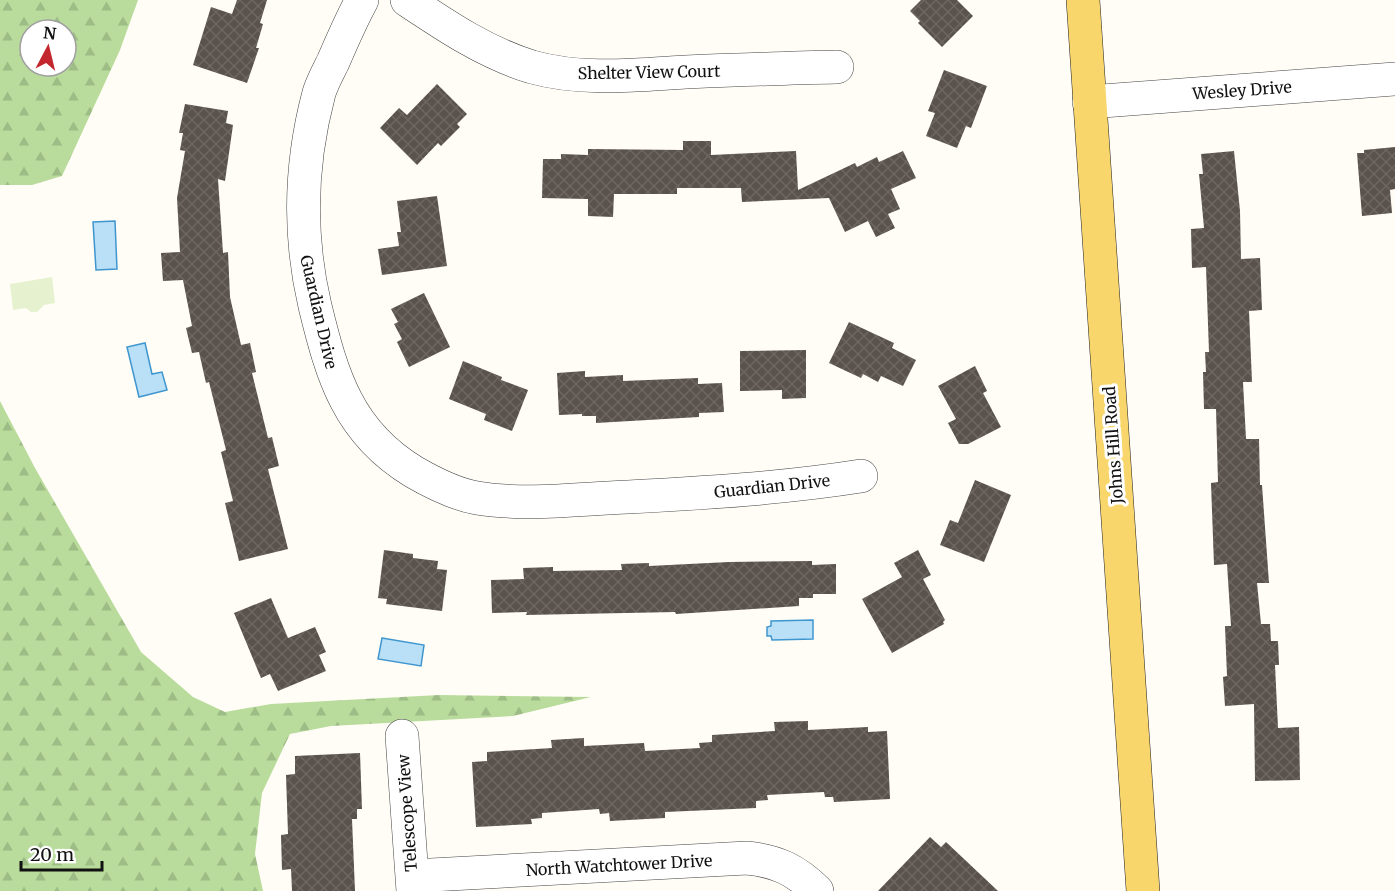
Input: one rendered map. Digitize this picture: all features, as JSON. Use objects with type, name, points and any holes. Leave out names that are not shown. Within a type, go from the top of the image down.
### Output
[{"type":"main road","name":"Johns Hill Road","points":[[1083,0],[1143,891]]},
{"type":"street","name":"Guardian Drive","points":[[362,0],[319,91],[306,157],[302,220],[311,288],[324,345],[345,401],[357,422],[376,444],[395,461],[431,482],[476,498],[523,501],[728,491],[783,487],[861,476]]},
{"type":"street","name":"Shelter View Court","points":[[407,0],[446,26],[496,53],[531,67],[558,73],[589,76],[837,67]]},
{"type":"street","name":"Wesley Drive","points":[[1089,102],[1395,79]]},
{"type":"street","name":"Telescope View","points":[[402,736],[413,884]]},
{"type":"street","name":"North Watchtower Drive","points":[[413,884],[747,858],[778,863],[794,872],[818,891]]},
{"type":"green space","points":[[0,0],[138,0],[120,50],[62,176],[32,185],[0,185]]},
{"type":"green space","points":[[52,277],[55,303],[44,305],[37,312],[31,312],[26,308],[13,310],[10,284]]},
{"type":"green space","points":[[0,401],[35,468],[141,652],[193,697],[225,712],[271,704],[439,695],[591,697],[513,716],[331,726],[290,734],[262,793],[255,854],[263,891],[0,891]]},
{"type":"water","points":[[115,221],[117,269],[96,270],[93,222]]},
{"type":"water","points":[[145,343],[152,374],[162,372],[167,390],[139,397],[127,347]]},
{"type":"water","points":[[813,620],[813,639],[772,640],[771,636],[767,636],[767,627],[771,626],[771,621]]},
{"type":"water","points":[[382,638],[424,645],[421,666],[378,659]]},
{"type":"building","points":[[237,0],[267,0],[260,23],[263,24],[256,48],[259,48],[247,83],[193,65],[211,7],[232,14]]},
{"type":"building","points":[[921,0],[957,0],[973,16],[942,47],[918,23],[920,21],[910,11]]},
{"type":"building","points":[[944,70],[987,86],[971,128],[966,126],[957,148],[926,136],[935,113],[928,111]]},
{"type":"building","points":[[437,84],[467,114],[457,124],[460,127],[441,146],[438,143],[417,165],[380,128],[399,108],[407,115]]},
{"type":"building","points":[[185,104],[228,111],[226,123],[233,125],[225,181],[218,179],[223,253],[228,252],[230,297],[241,345],[250,343],[256,372],[252,373],[268,438],[272,437],[279,466],[268,469],[288,549],[239,561],[225,503],[233,501],[221,452],[226,450],[199,352],[192,353],[186,328],[192,326],[183,280],[163,281],[161,253],[180,252],[177,198],[185,151],[180,150],[183,133],[179,133]]},
{"type":"building","points":[[683,141],[711,141],[711,155],[796,151],[798,190],[855,163],[857,167],[877,157],[879,162],[903,151],[916,178],[891,189],[900,209],[888,214],[895,228],[876,237],[868,221],[845,232],[829,198],[742,202],[741,188],[677,188],[677,194],[614,194],[613,217],[588,216],[588,199],[542,198],[543,159],[561,159],[561,154],[588,155],[588,149],[683,150]]},
{"type":"building","points":[[1395,147],[1395,189],[1390,190],[1392,213],[1362,216],[1357,153],[1364,153],[1364,150]]},
{"type":"building","points":[[1234,151],[1240,211],[1241,259],[1260,258],[1262,310],[1249,311],[1252,382],[1243,382],[1246,439],[1259,439],[1260,485],[1262,485],[1269,583],[1257,583],[1261,624],[1270,624],[1271,641],[1278,641],[1279,665],[1275,665],[1278,728],[1299,727],[1300,780],[1255,781],[1254,704],[1225,706],[1223,677],[1227,676],[1225,626],[1231,626],[1227,564],[1214,565],[1211,483],[1218,482],[1216,409],[1204,409],[1203,372],[1206,372],[1205,352],[1209,352],[1206,267],[1192,268],[1191,229],[1204,228],[1199,174],[1203,174],[1201,154]]},
{"type":"building","points":[[437,196],[447,266],[382,275],[378,249],[399,246],[397,232],[401,232],[397,201]]},
{"type":"building","points":[[424,293],[450,347],[409,367],[397,342],[402,339],[394,324],[398,322],[391,309]]},
{"type":"building","points":[[849,322],[894,343],[892,348],[916,360],[903,386],[881,376],[878,382],[863,374],[861,378],[829,363]]},
{"type":"building","points":[[806,350],[806,398],[782,399],[782,390],[740,391],[740,351]]},
{"type":"building","points":[[463,361],[502,377],[501,380],[528,390],[512,431],[484,420],[486,414],[449,399]]},
{"type":"building","points":[[975,366],[987,391],[983,393],[1001,427],[968,444],[959,444],[948,423],[956,419],[938,386]]},
{"type":"building","points":[[585,371],[585,377],[623,375],[623,381],[698,378],[698,384],[722,383],[724,412],[699,413],[699,417],[596,423],[596,416],[559,415],[557,373]]},
{"type":"building","points":[[975,480],[1011,495],[984,562],[940,545],[950,520],[958,523]]},
{"type":"building","points":[[384,550],[413,554],[413,558],[438,561],[437,569],[447,570],[442,611],[386,604],[387,599],[378,598]]},
{"type":"building","points":[[918,550],[931,575],[923,579],[945,620],[944,624],[892,653],[862,599],[902,577],[894,563]]},
{"type":"building","points":[[812,561],[812,565],[836,564],[836,594],[813,594],[813,598],[799,598],[799,606],[676,614],[675,612],[526,615],[527,612],[492,613],[491,580],[524,579],[523,568],[553,567],[553,571],[622,570],[621,564],[649,563],[649,566]]},
{"type":"building","points":[[271,598],[288,638],[315,627],[326,652],[319,655],[326,671],[278,691],[270,674],[261,678],[234,613]]},
{"type":"building","points":[[808,721],[808,730],[868,727],[868,732],[887,731],[890,799],[834,802],[833,797],[825,797],[824,792],[767,795],[768,800],[756,801],[756,808],[665,812],[665,818],[610,821],[609,813],[600,814],[599,809],[542,813],[542,818],[531,819],[532,824],[476,827],[472,762],[487,761],[487,752],[552,748],[551,740],[584,738],[584,746],[644,743],[645,751],[700,748],[699,743],[712,742],[712,735],[775,731],[774,722]]},
{"type":"building","points":[[360,753],[362,809],[357,809],[357,819],[352,819],[355,891],[292,891],[291,869],[282,870],[281,835],[288,834],[286,775],[295,774],[295,756]]},
{"type":"building","points":[[930,837],[941,847],[946,842],[998,891],[878,891]]}]
